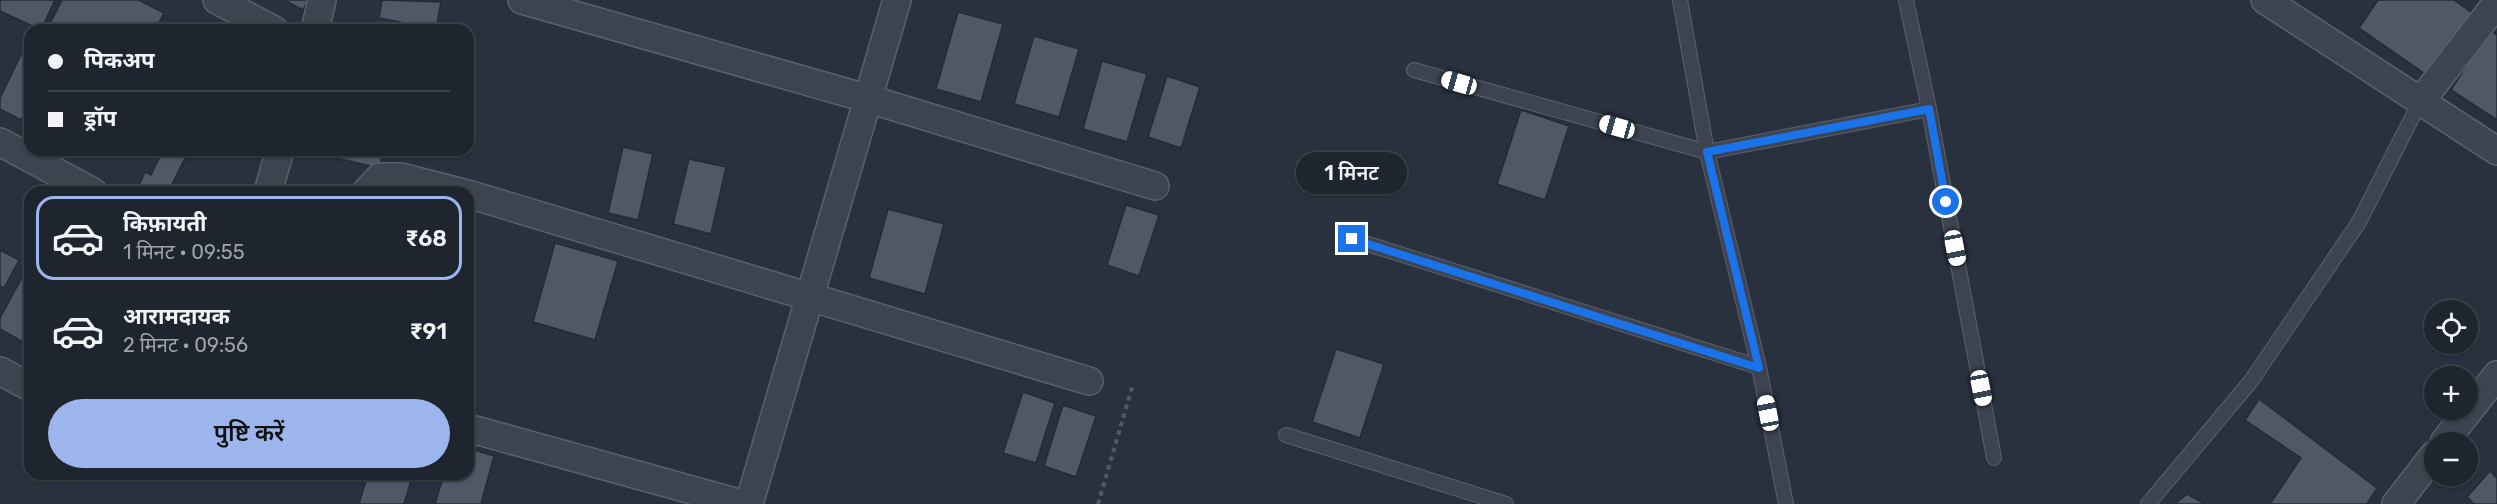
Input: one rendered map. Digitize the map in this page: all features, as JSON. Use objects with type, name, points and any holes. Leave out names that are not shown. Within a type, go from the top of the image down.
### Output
[{"type":"street","points":[[217,0],[263,24]]},
{"type":"street","points":[[316,24],[322,0]]},
{"type":"street","points":[[522,0],[869,99],[1155,186]]},
{"type":"street","points":[[749,504],[897,0]]},
{"type":"street","points":[[2265,0],[2497,151]]},
{"type":"street","points":[[2420,102],[2497,3]]},
{"type":"street","points":[[0,142],[24,155]]},
{"type":"street","points":[[26,156],[82,186]]},
{"type":"street","points":[[270,186],[278,156]]},
{"type":"street","points":[[372,186],[380,177],[401,177],[436,186]]},
{"type":"street","points":[[474,196],[1089,381]]},
{"type":"street","points":[[0,371],[24,384]]},
{"type":"street","points":[[2452,432],[2497,375]]},
{"type":"street","points":[[474,430],[742,504]]},
{"type":"street","points":[[2396,504],[2424,468]]},
{"type":"lane","points":[[1680,0],[1707,152],[1759,368],[1786,504]]},
{"type":"lane","points":[[1906,0],[1929,109],[1994,458]]},
{"type":"lane","points":[[1414,70],[1707,152],[1929,109]]},
{"type":"lane","points":[[2148,504],[2251,381],[2353,231],[2420,102]]},
{"type":"lane","points":[[1352,239],[1759,368]]},
{"type":"lane","points":[[1286,435],[1506,504]]},
{"type":"path","points":[[1098,504],[1133,384]]},
{"type":"building","points":[[0,0],[55,0],[44,24],[28,24],[0,11]]},
{"type":"building","points":[[62,0],[139,0],[164,13],[158,24],[50,24]]},
{"type":"building","points":[[284,0],[308,0],[303,10]]},
{"type":"building","points":[[382,0],[441,2],[437,24],[410,24],[379,18]]},
{"type":"building","points":[[2378,0],[2454,0],[2478,17],[2434,80],[2359,28]]},
{"type":"building","points":[[958,12],[1003,24],[981,102],[936,89]]},
{"type":"building","points":[[2489,29],[2497,35],[2497,120],[2451,90]]},
{"type":"building","points":[[1034,36],[1079,49],[1059,117],[1014,104]]},
{"type":"building","points":[[24,48],[24,114],[21,120],[0,109],[0,98]]},
{"type":"building","points":[[1102,61],[1147,74],[1127,142],[1083,129]]},
{"type":"building","points":[[1167,76],[1200,87],[1181,148],[1148,137]]},
{"type":"building","points":[[1521,110],[1569,126],[1545,200],[1497,184]]},
{"type":"building","points":[[623,147],[653,154],[638,220],[608,213]]},
{"type":"building","points":[[160,156],[186,156],[171,186],[139,186],[145,172],[151,175]]},
{"type":"building","points":[[328,156],[382,156],[379,168]]},
{"type":"building","points":[[689,159],[726,167],[711,234],[673,224]]},
{"type":"building","points":[[1126,205],[1159,215],[1139,276],[1107,265]]},
{"type":"building","points":[[888,209],[944,224],[925,294],[869,278]]},
{"type":"building","points":[[555,243],[618,261],[595,340],[533,322]]},
{"type":"building","points":[[0,250],[19,260],[4,288],[0,286]]},
{"type":"building","points":[[24,274],[24,343],[0,329],[0,318]]},
{"type":"building","points":[[1336,349],[1384,364],[1360,438],[1312,422]]},
{"type":"building","points":[[1023,392],[1055,403],[1036,463],[1003,453]]},
{"type":"building","points":[[2259,399],[2377,488],[2367,504],[2270,504],[2301,458],[2245,420]]},
{"type":"building","points":[[1063,405],[1096,416],[1076,477],[1044,466]]},
{"type":"building","points":[[474,450],[494,456],[481,504],[435,504],[442,480],[474,480]]},
{"type":"building","points":[[2490,471],[2497,478],[2497,504],[2474,504],[2467,497]]},
{"type":"building","points":[[366,480],[411,480],[404,504],[359,504]]},
{"type":"building","points":[[2187,494],[2205,504],[2175,504]]},
{"type":"route","points":[[1352,239],[1759,368],[1707,152],[1929,109],[1946,202]]}]
